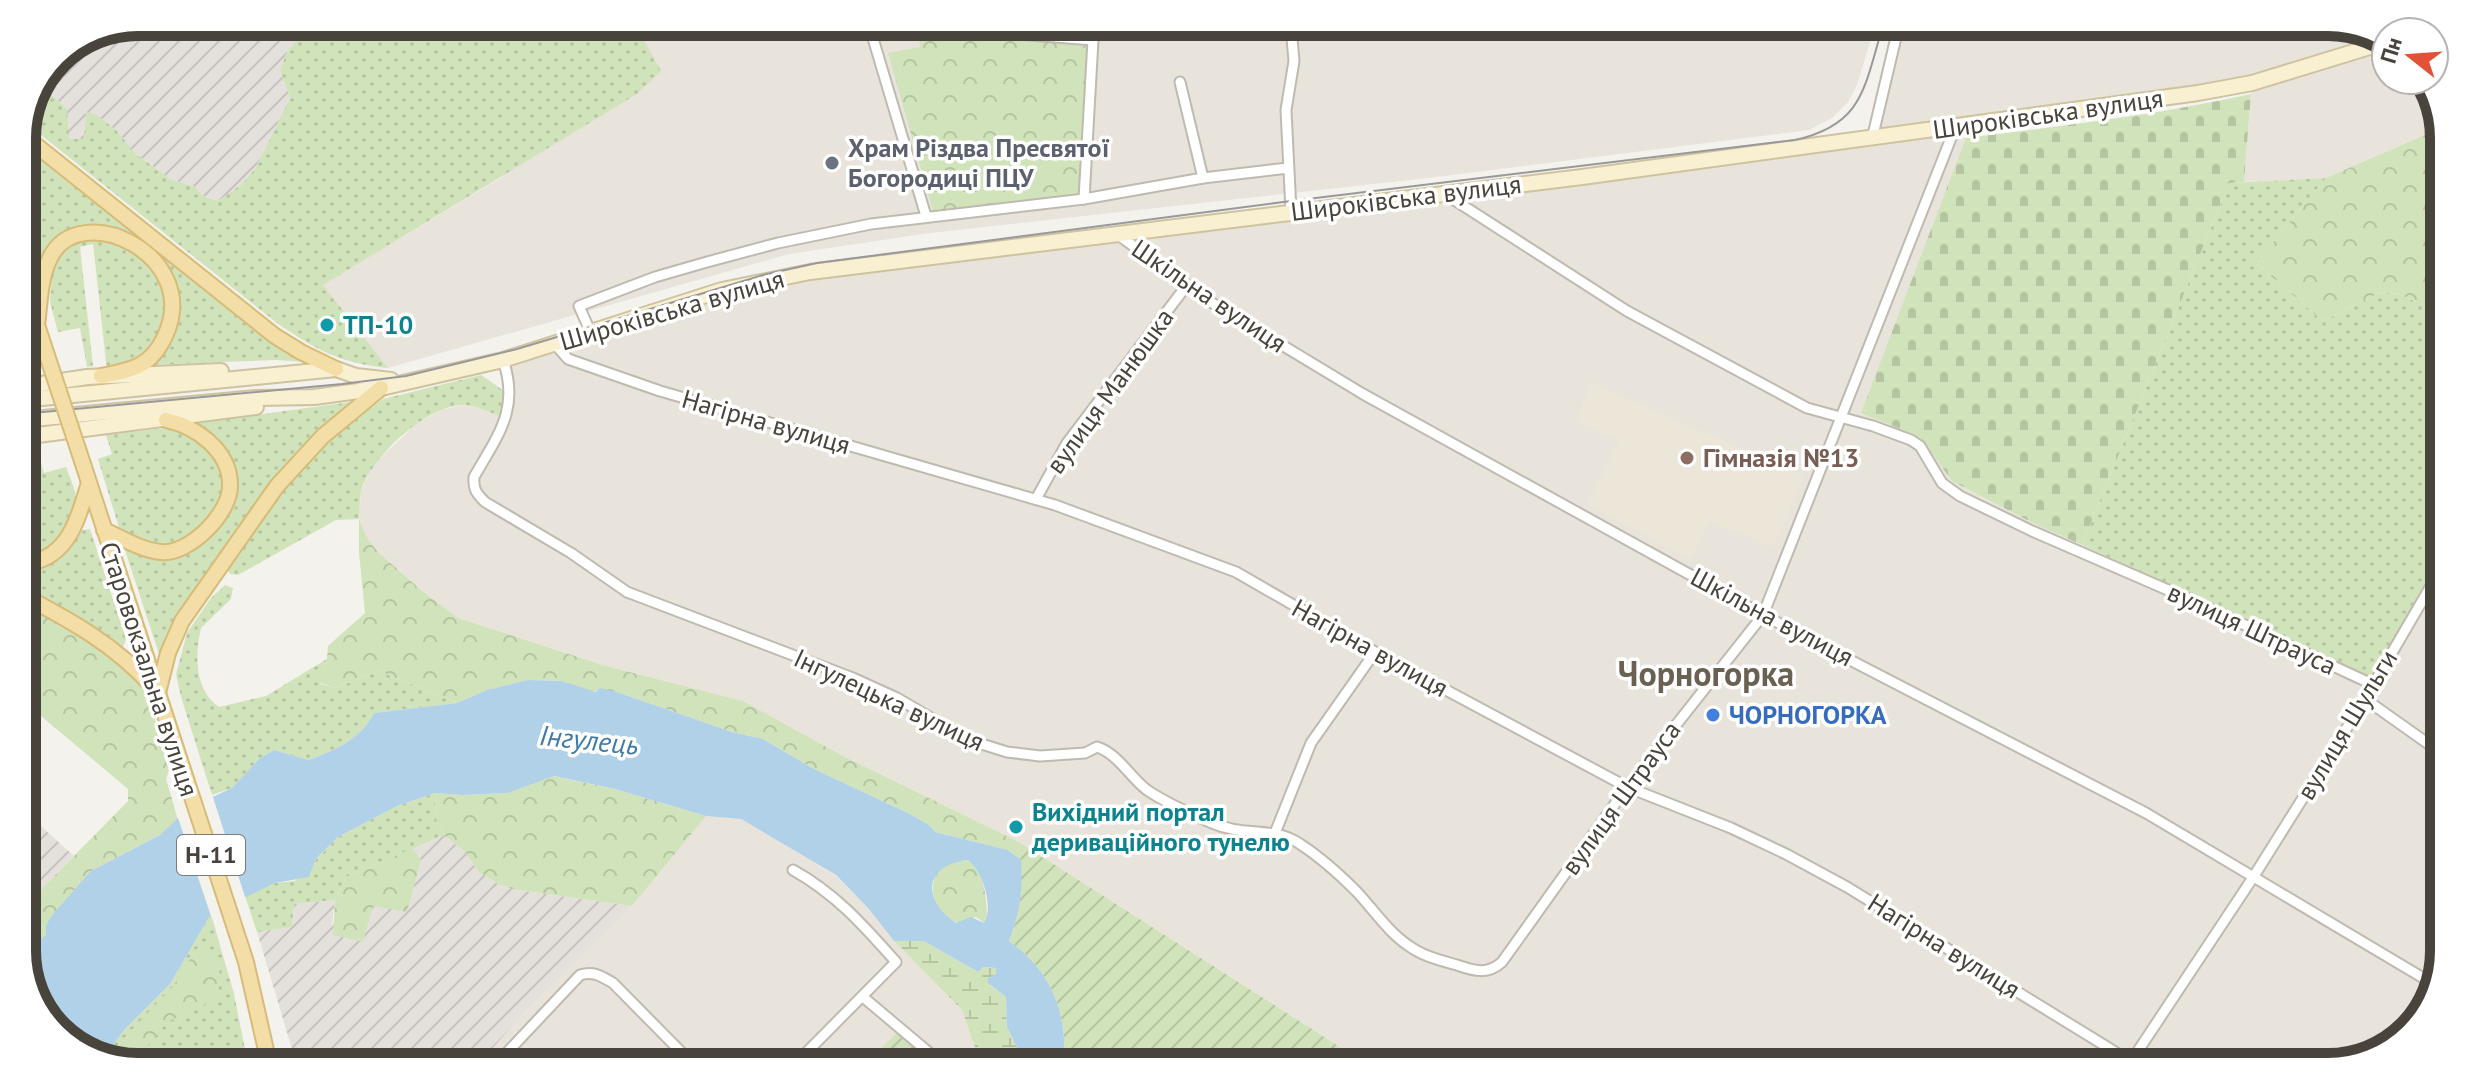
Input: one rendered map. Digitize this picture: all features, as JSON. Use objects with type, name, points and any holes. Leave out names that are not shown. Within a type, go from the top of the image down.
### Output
[{"type":"main road","name":"Широківська вулиця","points":[[431,377],[503,360],[722,290],[799,274],[1955,128],[2252,83],[2370,47]]},
{"type":"main road","points":[[36,145],[275,336],[301,352],[336,369],[374,380],[431,377]]},
{"type":"main road","points":[[37,325],[43,276],[50,257],[66,238],[88,231],[97,232],[132,244],[150,257],[169,279],[173,292],[170,325],[156,352],[144,363],[132,370],[101,376]]},
{"type":"main road","name":"Старовокзальна вулиця","points":[[37,325],[238,938],[258,1005],[267,1053]]},
{"type":"main road","points":[[36,399],[336,369]]},
{"type":"main road","points":[[36,384],[101,376],[247,370],[310,371]]},
{"type":"main road","points":[[36,435],[166,420],[381,388],[431,377]]},
{"type":"main road","points":[[158,693],[168,653],[182,621],[277,486],[323,436],[381,388]]},
{"type":"main road","points":[[36,419],[256,398],[314,397]]},
{"type":"main road","points":[[104,530],[146,549],[177,551],[195,540],[222,509],[230,485],[228,473],[217,451],[195,430],[166,420]]},
{"type":"main road","points":[[36,560],[64,545],[74,529],[89,482]]},
{"type":"main road","points":[[36,602],[103,641],[134,666],[158,693]]},
{"type":"street","points":[[872,36],[926,216]]},
{"type":"street","points":[[1042,36],[1093,40]]},
{"type":"street","points":[[1084,199],[1094,36]]},
{"type":"street","points":[[1291,211],[1286,110],[1294,61],[1292,36]]},
{"type":"street","points":[[1872,139],[1896,36]]},
{"type":"street","points":[[1180,82],[1203,178]]},
{"type":"street","name":"вулиця Штрауса","points":[[1502,962],[1627,787],[1763,615],[1955,128]]},
{"type":"street","points":[[590,331],[579,306],[655,277],[778,243],[871,224],[1084,199],[1203,178],[1288,168]]},
{"type":"street","points":[[1445,193],[1627,311],[1807,408],[1841,419]]},
{"type":"street","name":"Шкільна вулиця","points":[[1117,234],[1187,285],[1363,394],[1763,615],[2146,813],[2425,979]]},
{"type":"street","name":"вулиця Манюшка","points":[[1036,499],[1067,443],[1187,285]]},
{"type":"street","name":"Нагірна вулиця","points":[[554,343],[568,359],[660,391],[1036,499],[1153,539],[1236,572],[1375,652],[1627,787],[1731,828],[1847,887],[2113,1053]]},
{"type":"street","name":"Інгулецька вулиця","points":[[503,360],[510,379],[511,402],[506,419],[474,477],[476,493],[485,502],[571,553],[627,592],[853,678],[897,698],[969,740],[990,747],[1040,756],[1085,753],[1097,747],[1107,750],[1149,791],[1179,807],[1230,830],[1275,833],[1298,843],[1358,893],[1384,927],[1417,951],[1473,971],[1493,969],[1502,962]]},
{"type":"street","name":"вулиця Штрауса","points":[[1841,419],[1873,426],[1920,446],[1942,483],[1960,496],[2374,685]]},
{"type":"street","name":"вулиця Шульги","points":[[2140,1053],[2374,685],[2430,588]]},
{"type":"street","points":[[1275,833],[1311,743],[1375,652]]},
{"type":"street","points":[[2365,699],[2430,745]]},
{"type":"street","points":[[793,870],[823,887],[855,916],[896,962],[806,1053]]},
{"type":"street","points":[[507,1053],[580,975],[589,973],[599,974],[613,983],[682,1053]]},
{"type":"street","points":[[863,997],[930,1053]]},
{"type":"shaded area","points":[[138,36],[300,36],[287,52],[280,70],[290,98],[255,169],[242,184],[218,201],[203,196],[196,187],[170,179],[136,154],[116,130],[86,112],[84,139],[68,139],[67,109],[47,91],[71,61],[105,41]]},
{"type":"shaded area","points":[[640,36],[1872,36],[1857,85],[1848,102],[1832,118],[1809,130],[1428,178],[930,233],[789,254],[388,368],[322,285],[502,177]]},
{"type":"shaded area","name":"Чорногорка","points":[[1896,36],[2328,36],[2367,44],[2370,46],[2370,96],[2421,96],[2430,133],[2326,178],[2244,182],[2252,84],[1956,129],[1966,138],[1920,437],[1952,481],[2035,524],[2371,678],[2430,581],[2430,951],[2422,990],[2409,1013],[2385,1036],[2355,1050],[2328,1053],[1349,1053],[1019,842],[845,757],[743,701],[606,666],[458,618],[422,591],[367,539],[359,519],[361,491],[373,465],[416,424],[441,410],[463,405],[485,409],[506,418],[503,360],[722,290],[1872,139]]},
{"type":"shaded area","name":"Гімназія №13","points":[[1591,382],[1803,476],[1774,547],[1709,522],[1691,560],[1587,504],[1619,441],[1576,421]]},
{"type":"shaded area","points":[[706,816],[741,819],[835,875],[962,1010],[977,1053],[488,1053],[522,1015],[632,906]]},
{"type":"shaded area","points":[[36,822],[74,856],[36,895]]},
{"type":"shaded area","points":[[444,835],[464,851],[479,872],[500,885],[632,906],[522,1015],[488,1053],[293,1053],[257,932],[292,927],[294,904],[335,900],[332,925],[372,906],[406,911],[421,860],[413,848]]},
{"type":"green space","points":[[300,36],[642,36],[661,71],[637,94],[323,285],[388,368],[356,363],[329,354],[277,323],[36,131],[39,111],[47,91],[67,109],[69,139],[84,139],[86,112],[95,114],[116,130],[136,154],[170,179],[196,187],[203,196],[218,201],[242,184],[255,169],[290,98],[280,70],[287,52]]},
{"type":"green space","points":[[918,36],[997,36],[1089,45],[1080,196],[933,211],[888,53],[920,47]]},
{"type":"green space","points":[[2251,94],[2244,182],[2229,183],[2082,545],[1952,481],[1920,437],[1861,413],[1966,138],[2145,114]]},
{"type":"green space","points":[[2430,133],[2430,308],[2398,294],[2381,292],[2323,321],[2256,263],[2326,178]]},
{"type":"green space","points":[[36,150],[306,362],[276,360],[148,365],[177,307],[177,292],[172,278],[162,262],[88,227],[39,275],[36,267]]},
{"type":"green space","points":[[2326,178],[2256,263],[2323,321],[2381,292],[2398,294],[2430,308],[2430,581],[2372,678],[2082,545],[2229,183]]},
{"type":"green space","points":[[78,238],[118,242],[148,261],[168,293],[159,339],[141,360],[107,371],[93,244],[80,247],[93,366],[87,367],[80,328],[58,332],[50,302],[53,259]]},
{"type":"green space","points":[[481,375],[504,391],[499,416],[464,405],[434,413],[390,447],[368,475],[362,488],[359,519],[336,520],[238,575],[230,574],[227,568],[280,491],[329,439],[383,399]]},
{"type":"green space","points":[[358,401],[317,434],[161,660],[123,544],[178,555],[235,485],[191,424]]},
{"type":"green space","points":[[174,427],[204,442],[224,473],[226,485],[214,514],[185,543],[163,548],[121,534],[98,459],[112,454],[106,435]]},
{"type":"green space","points":[[36,446],[44,473],[66,467],[77,506],[70,528],[53,549],[36,555]]},
{"type":"green space","points":[[359,519],[367,538],[378,552],[458,618],[606,666],[743,701],[845,757],[1019,842],[1021,860],[1008,850],[935,832],[910,814],[814,769],[763,739],[732,732],[614,691],[590,691],[562,681],[528,680],[487,690],[457,703],[379,671],[335,688],[320,683],[328,646],[365,613]]},
{"type":"green space","points":[[90,529],[126,639],[123,647],[116,647],[36,599],[36,559],[78,531]]},
{"type":"green space","points":[[225,585],[233,588],[231,599],[201,628],[197,660],[205,691],[219,707],[266,696],[327,659],[320,684],[335,688],[379,671],[457,703],[374,713],[355,737],[309,760],[274,750],[260,758],[232,788],[212,795],[176,674],[187,633],[211,598]]},
{"type":"green space","points":[[36,607],[90,639],[136,679],[145,693],[155,721],[169,770],[166,779],[178,820],[160,835],[91,871],[46,935],[36,942],[36,895],[128,801],[128,789],[36,712]]},
{"type":"green space","points":[[553,776],[615,789],[706,816],[632,906],[500,885],[479,872],[464,851],[444,835],[436,819],[435,793],[508,793]]},
{"type":"green space","points":[[435,793],[436,819],[444,835],[346,877],[335,900],[294,904],[292,927],[257,932],[245,896],[275,883],[295,881],[338,837],[397,806]]},
{"type":"green space","points":[[1019,842],[1349,1053],[1064,1053],[1059,1009],[1046,979],[1036,965],[1009,941],[1017,916],[1021,868]]},
{"type":"green space","points":[[413,848],[421,860],[407,912],[373,906],[363,942],[333,935],[335,900],[346,877]]},
{"type":"green space","points":[[968,860],[974,865],[984,887],[987,920],[984,923],[976,917],[957,923],[942,914],[935,901],[933,888],[939,870],[949,863]]},
{"type":"green space","points":[[211,914],[234,994],[246,1053],[138,1053],[111,1049],[124,1030],[170,984]]},
{"type":"green space","points":[[894,941],[924,941],[978,972],[983,967],[996,968],[997,975],[990,985],[1006,997],[1007,1027],[1020,1053],[977,1053],[962,1010]]},
{"type":"green space","points":[[197,948],[213,952],[221,977],[217,997],[191,1013],[168,1021],[142,1053],[116,1050],[125,1037],[174,985]]},
{"type":"green space","points":[[902,1028],[930,1053],[877,1053]]},
{"type":"water","name":"Інгулець","points":[[528,680],[562,681],[596,692],[600,688],[614,691],[732,732],[763,739],[814,769],[910,814],[935,832],[1008,850],[1021,860],[1022,871],[1018,911],[1009,941],[1036,965],[1046,979],[1059,1009],[1064,1053],[1020,1053],[1007,1027],[1006,997],[988,983],[988,978],[996,974],[996,968],[983,967],[978,972],[924,941],[894,941],[836,875],[741,819],[706,816],[615,789],[554,776],[508,793],[435,793],[397,806],[338,837],[315,860],[309,877],[275,883],[211,914],[170,984],[124,1030],[111,1049],[76,1032],[53,1008],[41,984],[36,942],[46,935],[46,925],[53,914],[91,871],[160,835],[189,808],[232,788],[260,758],[274,750],[309,760],[355,737],[374,713],[457,703],[487,690]],"holes":[[[968,860],[978,872],[987,899],[984,923],[971,917],[956,923],[937,905],[932,885],[935,876],[953,863]]]},
{"type":"pier","points":[[211,791],[246,900],[212,919],[177,815],[186,805]]},
{"type":"tram line","points":[[36,413],[406,376],[517,349],[767,274],[817,263],[1795,140],[1835,125],[1848,114],[1864,86],[1880,36]]},
{"type":"place","name":"Храм Різдва Пресвятої Богородиці ПЦУ","points":[[832,163]]},
{"type":"place","name":"ТП-10","points":[[327,325]]},
{"type":"place","name":"Гімназія №13","points":[[1687,458]]},
{"type":"place","name":"ЧОРНОГОРКА","points":[[1713,715]]},
{"type":"place","name":"Вихідний портал дериваційного тунелю","points":[[1016,827]]},
{"type":"district","name":"Чорногорка","points":[[1706,674]]}]
